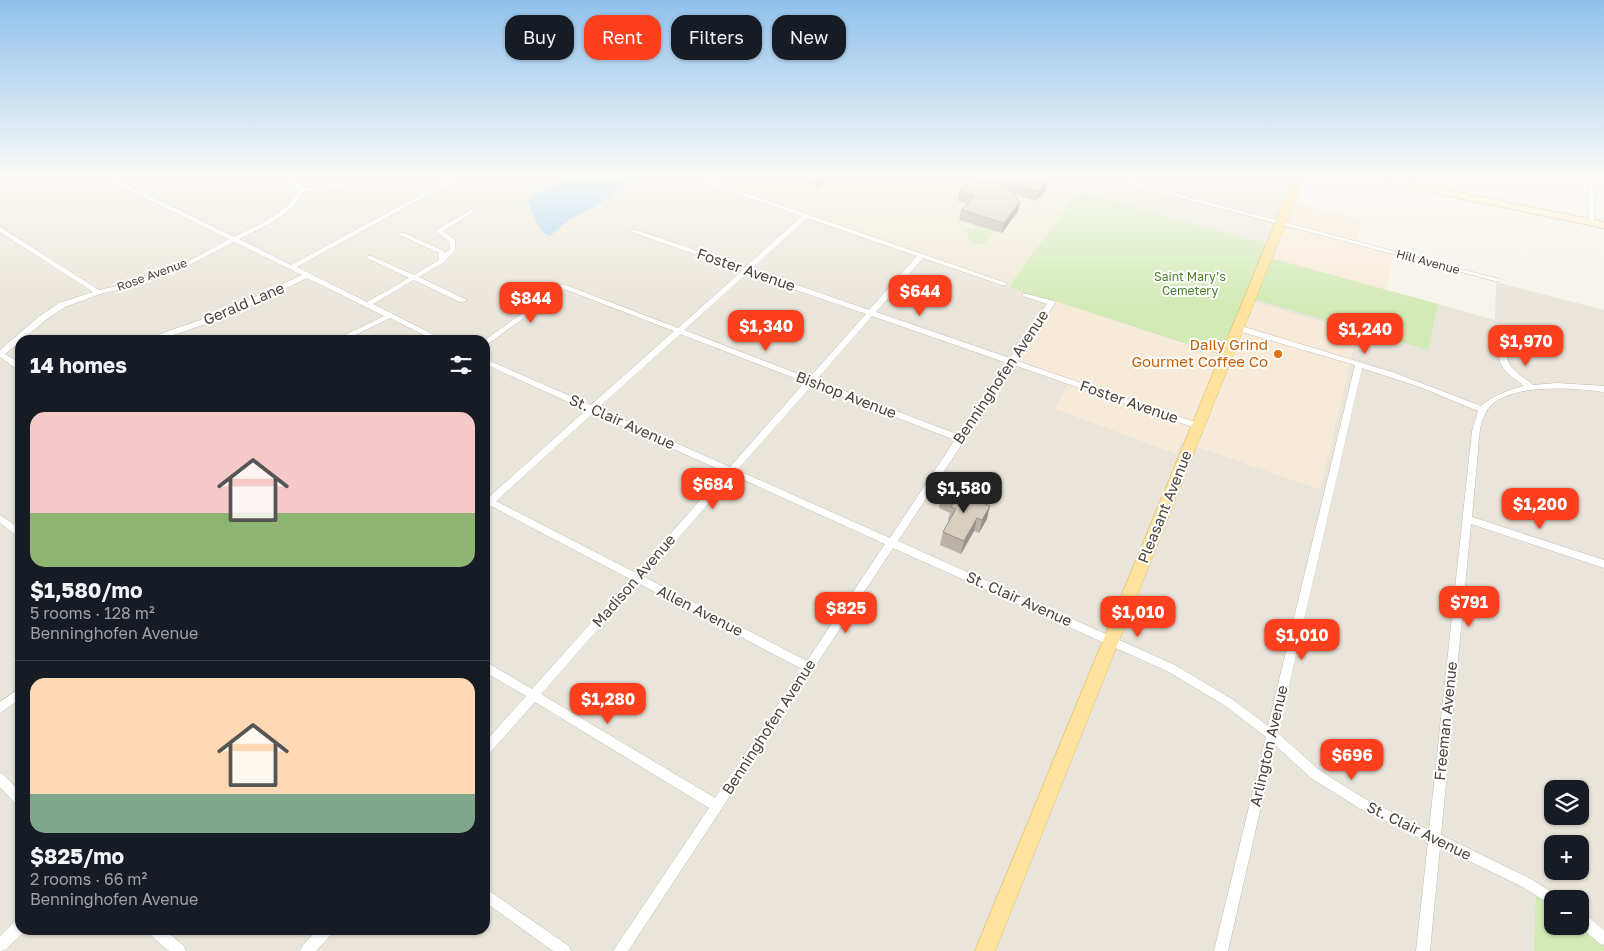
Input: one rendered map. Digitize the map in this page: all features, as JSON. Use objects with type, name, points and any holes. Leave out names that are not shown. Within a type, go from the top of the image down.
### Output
[{"type":"main road","name":"Pleasant Avenue","points":[[985,951],[1281,219]]},
{"type":"street","points":[[193,219],[429,335]]},
{"type":"street","name":"Rose Avenue","points":[[23,335],[51,311],[62,305],[98,292],[133,285],[162,274],[271,219]]},
{"type":"street","points":[[292,267],[379,219]]},
{"type":"street","points":[[367,305],[442,261],[453,249],[452,240],[438,231],[458,219]]},
{"type":"street","points":[[490,499],[802,219]]},
{"type":"street","points":[[816,219],[1004,284]]},
{"type":"street","name":"Hill Avenue","points":[[1265,219],[1497,280]]},
{"type":"street","points":[[1579,219],[1604,225]]},
{"type":"street","points":[[0,228],[98,292]]},
{"type":"street","name":"Foster Avenue","points":[[634,231],[1198,426]]},
{"type":"street","points":[[402,234],[442,252],[442,261]]},
{"type":"street","name":"Madison Avenue","points":[[490,744],[873,313],[922,255]]},
{"type":"street","points":[[369,257],[463,300]]},
{"type":"street","name":"Gerald Lane","points":[[166,335],[223,315],[306,276]]},
{"type":"street","name":"Bishop Avenue","points":[[490,340],[563,286],[960,439]]},
{"type":"street","name":"Benninghofen Avenue","points":[[620,951],[1051,304],[1025,295]]},
{"type":"street","points":[[349,335],[388,316]]},
{"type":"street","points":[[1238,328],[1451,395],[1483,410],[1503,394],[1530,386],[1604,389]]},
{"type":"street","name":"Rose Avenue","points":[[0,354],[15,341]]},
{"type":"street","points":[[0,354],[15,364]]},
{"type":"street","points":[[1504,354],[1502,358],[1504,364],[1530,386]]},
{"type":"street","name":"St. Clair Avenue","points":[[490,363],[1154,660],[1200,684],[1228,702],[1272,735],[1315,774],[1362,804],[1434,837],[1527,883],[1544,894]]},
{"type":"street","name":"Arlington Avenue","points":[[1221,951],[1359,365]]},
{"type":"street","name":"Freeman Avenue","points":[[1423,951],[1476,431],[1483,410]]},
{"type":"street","name":"Allen Avenue","points":[[490,504],[809,667]]},
{"type":"street","points":[[0,518],[15,530]]},
{"type":"street","points":[[1468,518],[1604,564]]},
{"type":"street","points":[[490,669],[717,806]]},
{"type":"street","points":[[0,708],[15,697]]},
{"type":"street","points":[[0,779],[15,795]]},
{"type":"street","points":[[490,898],[564,951]]},
{"type":"street","points":[[1589,926],[1604,938]]},
{"type":"street","points":[[0,944],[15,930]]},
{"type":"street","points":[[161,935],[179,951]]},
{"type":"street","points":[[307,951],[321,935]]},
{"type":"shaded area","points":[[0,219],[1282,219],[1226,357],[1055,301],[1071,380],[1055,408],[1177,454],[1180,441],[1320,489],[1357,333],[1254,302],[1271,258],[1495,320],[1496,282],[1604,310],[1604,951],[0,951]]},
{"type":"shaded area","points":[[818,219],[1058,219],[1009,287]]},
{"type":"shaded area","points":[[1286,219],[1359,219],[1358,246],[1393,255],[1387,290],[1271,258]]},
{"type":"shaded area","points":[[1055,301],[1233,360],[1254,302],[1357,332],[1320,489],[1181,441],[1177,454],[1055,409],[1070,380],[1016,361]]},
{"type":"green space","name":"Saint Mary’s Cemetery","points":[[1058,219],[1178,219],[1271,245],[1267,257],[1438,304],[1428,350],[1250,298],[1226,357],[1009,287]]},
{"type":"green space","points":[[977,225],[996,231],[984,244],[972,244],[965,231],[968,228],[973,229]]},
{"type":"green space","points":[[1536,889],[1544,894],[1544,935],[1589,935],[1589,930],[1604,938],[1604,951],[1534,951]]},
{"type":"water","points":[[536,219],[570,219],[550,236],[545,234]]},
{"type":"building","points":[[992,219],[1007,219],[1004,223]]},
{"type":"building","points":[[946,488],[990,506],[982,520],[977,518],[964,541],[943,532],[956,509],[951,507],[955,501],[941,495]]},
{"type":"place","name":"Daily Grind Gourmet Coffee Co","points":[[1278,354]]}]
